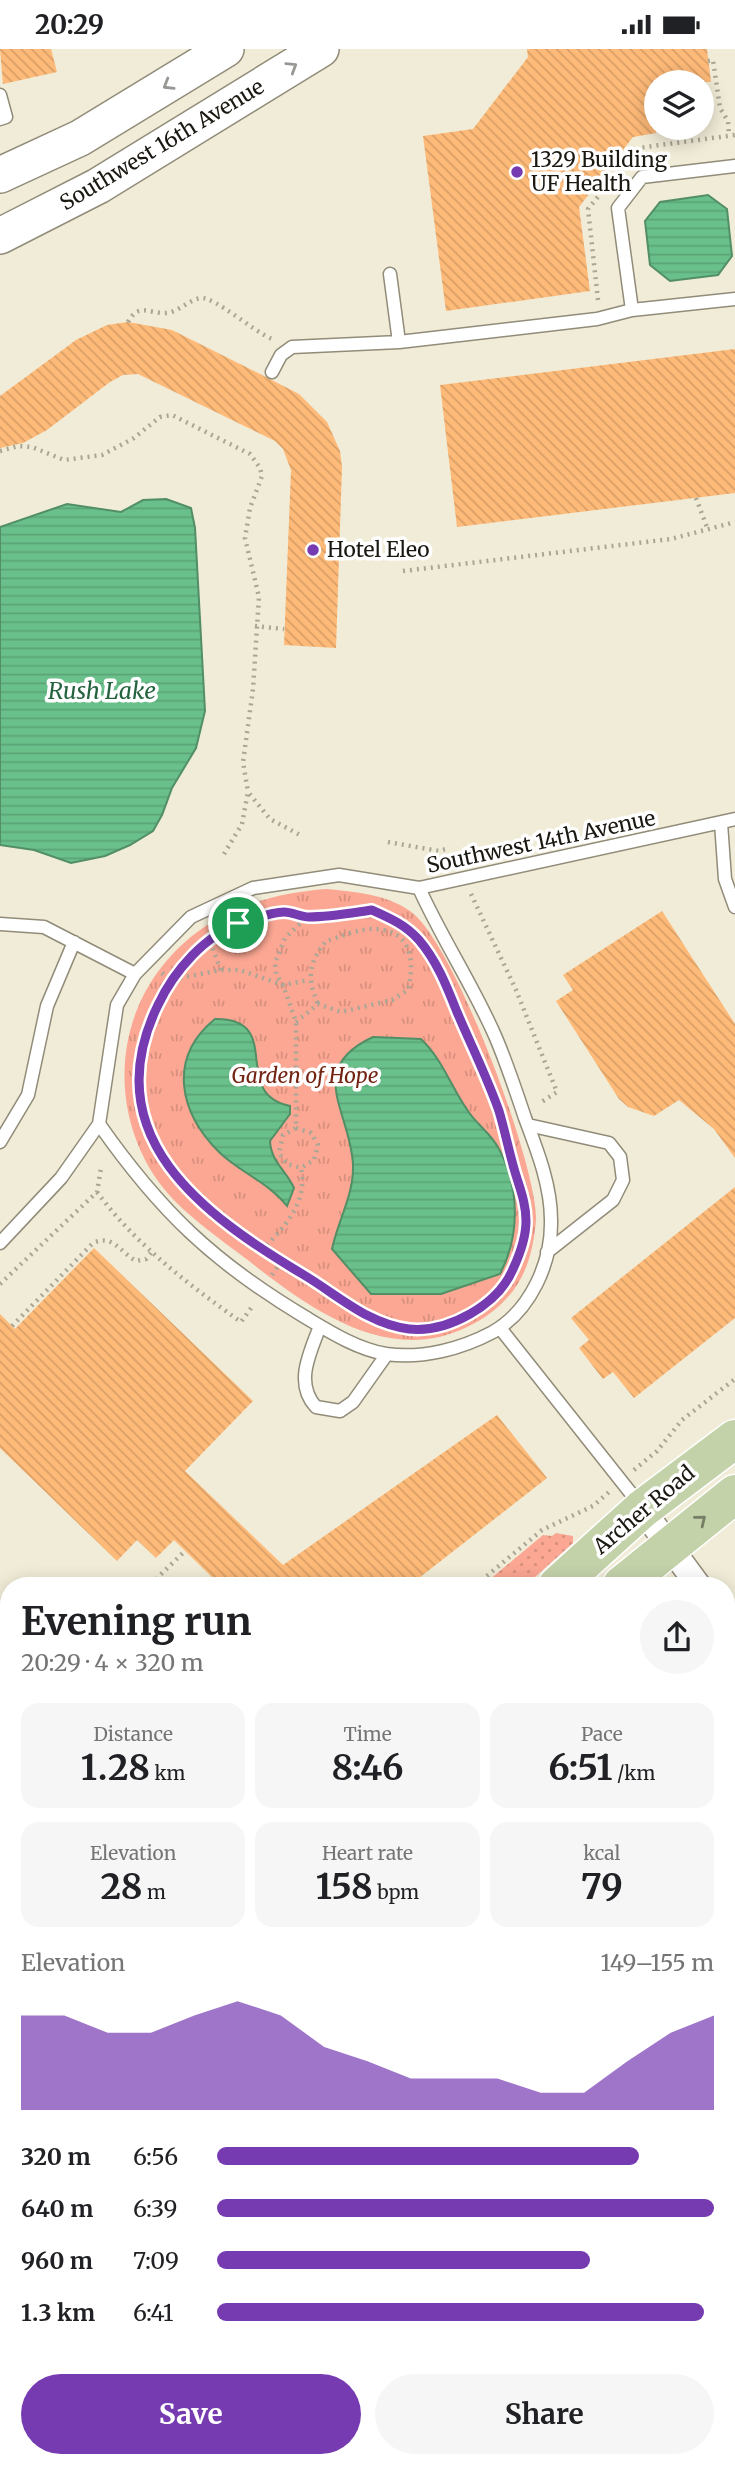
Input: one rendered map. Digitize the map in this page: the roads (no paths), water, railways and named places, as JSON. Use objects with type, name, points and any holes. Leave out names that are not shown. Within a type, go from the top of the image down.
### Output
[{"type":"main road","points":[[0,175],[80,138],[226,49]]},
{"type":"main road","name":"Southwest 16th Avenue","points":[[0,236],[98,186],[321,49]]},
{"type":"main road","name":"Archer Road","points":[[565,1577],[632,1494],[735,1439]]},
{"type":"main road","name":"Archer Road","points":[[631,1577],[735,1494]]},
{"type":"street","points":[[632,1494],[692,1577]]},
{"type":"lane","points":[[0,95],[6,117],[0,119]]},
{"type":"lane","points":[[632,310],[618,208],[642,177],[735,166]]},
{"type":"lane","points":[[390,274],[398,342]]},
{"type":"lane","points":[[271,372],[281,355],[292,348],[398,342],[597,319],[632,310],[735,299]]},
{"type":"lane","name":"Southwest 14th Avenue","points":[[99,1124],[117,1005],[135,974],[191,918],[253,888],[339,875],[419,888],[735,819]]},
{"type":"lane","points":[[721,823],[724,879],[735,907]]},
{"type":"lane","points":[[0,1243],[61,1178],[99,1124],[155,1199],[189,1234],[237,1274],[354,1344],[387,1354],[416,1355],[449,1350],[476,1341],[500,1328],[541,1278],[551,1220],[546,1185],[541,1160],[496,1038],[419,888]]},
{"type":"lane","points":[[0,924],[44,927],[135,974]]},
{"type":"lane","points":[[0,1142],[28,1095],[47,1006],[74,942]]},
{"type":"lane","points":[[528,1125],[608,1143],[620,1157],[623,1180],[613,1200],[547,1252]]},
{"type":"lane","points":[[320,1326],[303,1383],[306,1397],[316,1407],[340,1411],[353,1402],[387,1354]]},
{"type":"lane","points":[[500,1328],[632,1494]]},
{"type":"water","points":[[708,195],[727,209],[732,256],[718,275],[670,281],[650,265],[645,221],[660,202]]},
{"type":"water","name":"Rush Lake","points":[[166,499],[191,508],[195,528],[205,711],[196,748],[172,788],[153,831],[130,845],[105,856],[71,863],[34,850],[0,845],[0,527],[67,504],[121,512],[143,500]]},
{"type":"water","points":[[215,1019],[236,1022],[248,1030],[254,1043],[263,1087],[272,1099],[290,1106],[290,1114],[270,1141],[276,1160],[294,1188],[287,1206],[271,1190],[220,1153],[195,1121],[188,1103],[184,1086],[190,1051],[200,1034]]},
{"type":"water","points":[[373,1037],[421,1039],[435,1056],[468,1111],[499,1149],[511,1180],[515,1212],[511,1244],[500,1274],[441,1294],[371,1294],[332,1249],[353,1176],[350,1146],[336,1093],[336,1078],[340,1063],[352,1050]]},
{"type":"place","name":"1329 Building UF Health","points":[[517,172]]},
{"type":"place","name":"Hotel Eleo","points":[[313,550]]},
{"type":"park label","name":"Garden of Hope","points":[[305,1076]]}]
